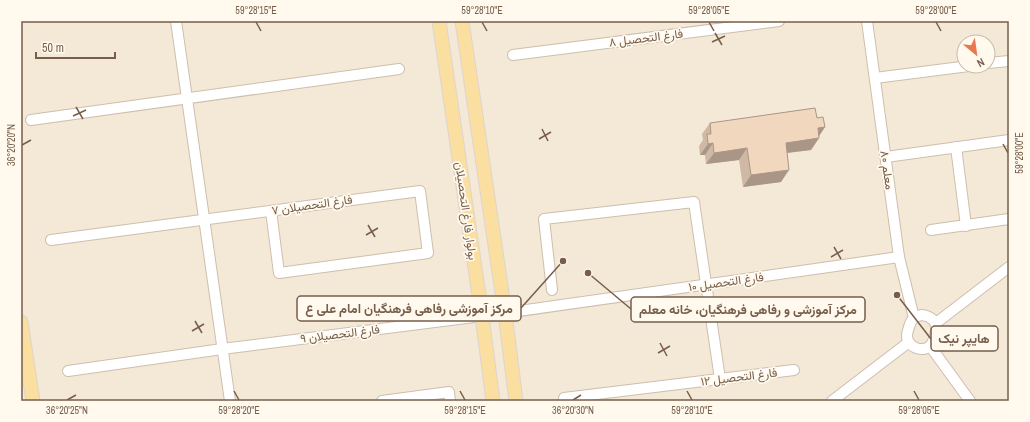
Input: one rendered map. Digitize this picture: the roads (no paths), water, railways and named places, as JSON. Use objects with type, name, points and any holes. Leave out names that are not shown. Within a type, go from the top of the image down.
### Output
[{"type":"main road","name":"بولوار فارغ التحصیلان","points":[[439,21],[493,401]]},
{"type":"main road","name":"بولوار فارغ التحصیلان","points":[[462,21],[505,313],[516,401]]},
{"type":"main road","points":[[482,316],[505,313]]},
{"type":"main road","points":[[21,322],[24,374],[33,401]]},
{"type":"street","points":[[176,21],[230,401]]},
{"type":"street","name":"فارغ التحصیل ۸","points":[[514,55],[778,21]]},
{"type":"street","name":"معلم ۸۰","points":[[868,21],[899,257],[914,318]]},
{"type":"street","points":[[996,63],[1009,61]]},
{"type":"street","points":[[875,78],[956,68]]},
{"type":"street","points":[[31,120],[399,69]]},
{"type":"street","points":[[886,157],[1009,140]]},
{"type":"street","points":[[956,147],[966,226]]},
{"type":"street","name":"فارغ التحصیلان ۷","points":[[51,240],[420,191],[428,253],[279,273],[271,211]]},
{"type":"street","points":[[552,290],[544,219],[694,202],[720,379]]},
{"type":"street","points":[[931,230],[1009,220]]},
{"type":"street","name":"فارغ التحصیل ۱۰","points":[[505,313],[899,257]]},
{"type":"street","points":[[936,323],[1009,267]]},
{"type":"street","points":[[922,315],[927,315],[936,323],[937,330],[930,346],[927,348],[914,348],[909,342],[907,334],[911,321],[922,315]]},
{"type":"street","name":"فارغ التحصیلان ۹","points":[[68,371],[222,349],[482,316]]},
{"type":"street","points":[[832,401],[909,342]]},
{"type":"street","points":[[930,346],[970,401]]},
{"type":"street","name":"فارغ التحصیل ۱۲","points":[[564,398],[794,370]]},
{"type":"street","points":[[382,401],[450,397]]},
{"type":"place","name":"مرکز آموزشی رفاهی فرهنگیان امام علی ع","points":[[563,261]]},
{"type":"place","name":"مرکز آموزشی و رفاهی فرهنگیان، خانه معلم","points":[[588,273]]},
{"type":"place","name":"هایپر نیک","points":[[897,295]]}]
